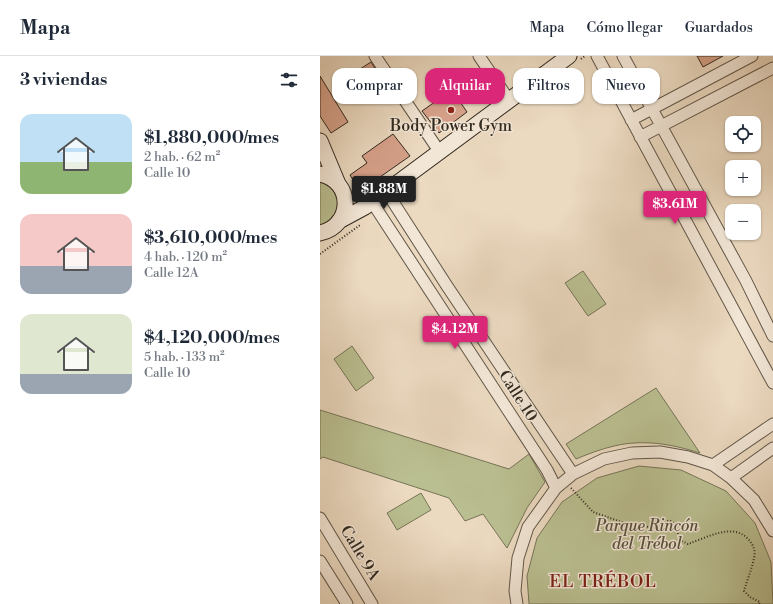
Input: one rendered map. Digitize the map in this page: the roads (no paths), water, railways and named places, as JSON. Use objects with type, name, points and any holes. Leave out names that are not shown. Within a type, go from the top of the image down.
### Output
[{"type":"main road","points":[[327,230],[368,204],[569,56]]},
{"type":"main road","points":[[320,141],[338,184],[343,192],[345,200],[344,211],[327,230]]},
{"type":"main road","points":[[320,174],[331,178],[338,184]]},
{"type":"main road","points":[[345,200],[352,205],[368,204]]},
{"type":"street","points":[[375,56],[439,151]]},
{"type":"street","points":[[479,56],[509,100]]},
{"type":"street","points":[[598,56],[640,137],[773,382]]},
{"type":"street","points":[[623,56],[746,281],[773,336]]},
{"type":"street","points":[[631,120],[752,56]]},
{"type":"street","points":[[640,137],[773,68]]},
{"type":"street","name":"Calle 10","points":[[386,191],[569,478]]},
{"type":"street","name":"Calle 10","points":[[368,204],[547,470],[556,488]]},
{"type":"street","points":[[713,465],[773,424]]},
{"type":"street","points":[[731,478],[773,448]]},
{"type":"street","points":[[517,604],[515,591],[518,558],[528,527],[556,488],[569,478],[604,459],[632,453],[660,452],[688,457],[713,465],[731,478],[754,500],[773,531]]},
{"type":"street","name":"Calle 9A","points":[[320,518],[372,604]]},
{"type":"street","points":[[320,561],[346,604]]},
{"type":"place","name":"Body Power Gym","points":[[451,110]]},
{"type":"district","name":"EL TRÉBOL","points":[[603,582]]},
{"type":"park label","name":"Parque Rincón del Trébol","points":[[647,535]]}]
